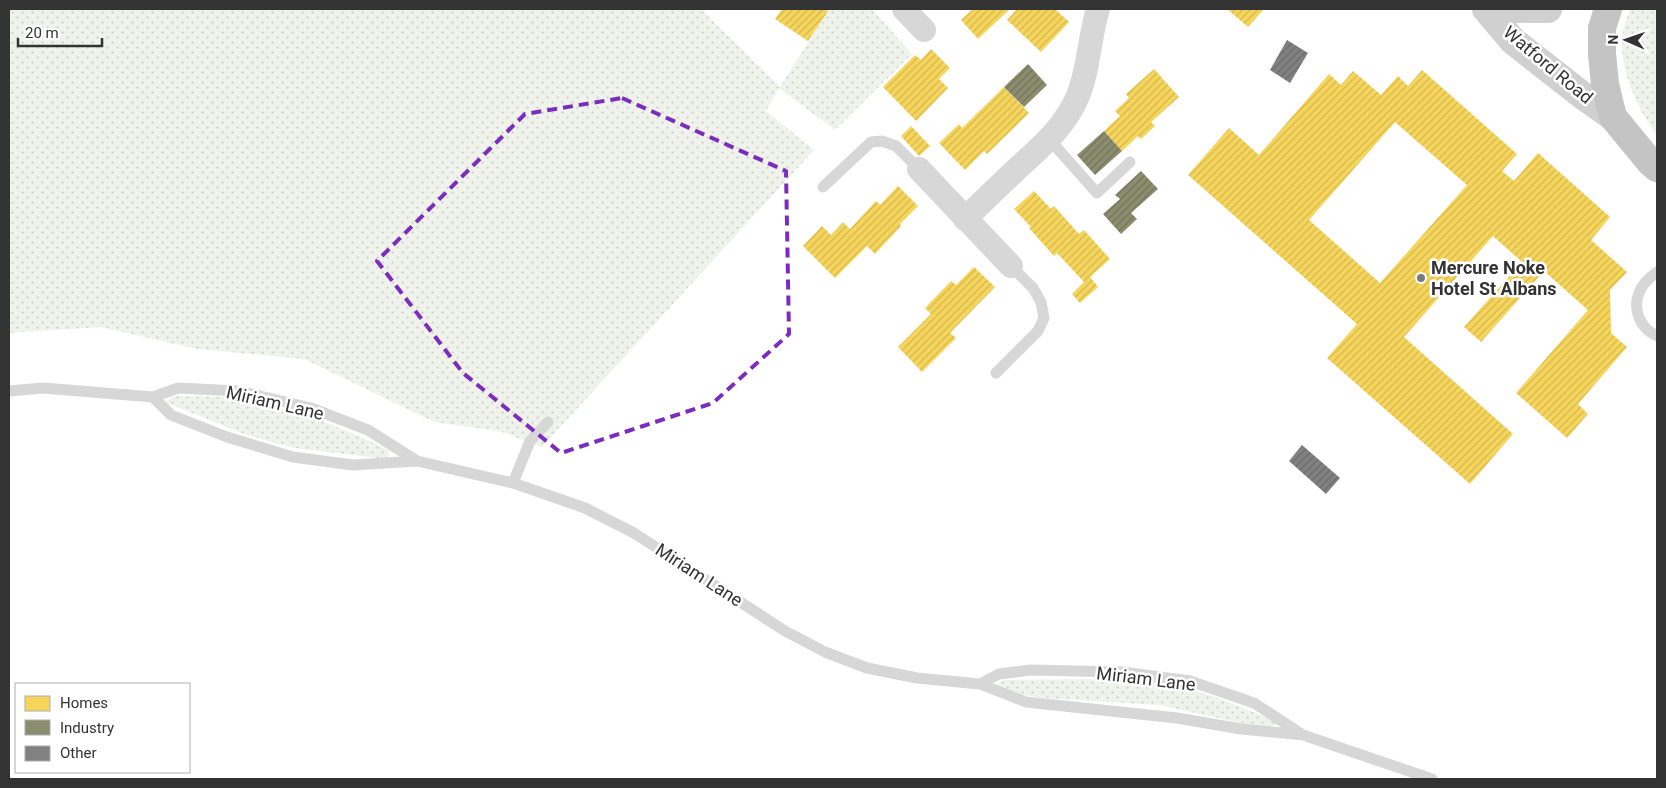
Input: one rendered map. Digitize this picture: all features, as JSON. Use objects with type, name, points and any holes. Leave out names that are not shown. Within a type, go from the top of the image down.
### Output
[{"type":"highway","points":[[1608,9],[1602,28],[1602,54],[1605,84],[1613,117],[1657,168]]},
{"type":"main road","name":"Watford Road","points":[[1487,9],[1520,9]]},
{"type":"main road","name":"Watford Road","points":[[1487,9],[1513,41],[1613,117]]},
{"type":"main road","name":"Watford Road","points":[[1526,9],[1548,9]]},
{"type":"street","points":[[904,9],[924,30]]},
{"type":"street","points":[[965,219],[1049,139],[1066,117],[1077,98],[1098,9]]},
{"type":"street","points":[[919,170],[1011,266]]},
{"type":"lane","points":[[1049,139],[1097,193],[1130,162]]},
{"type":"lane","points":[[823,187],[871,142],[882,141],[896,146],[919,170]]},
{"type":"lane","points":[[996,373],[1038,331],[1044,318],[1041,302],[1033,288],[1011,266]]},
{"type":"lane","points":[[1657,272],[1651,276],[1639,293],[1637,305],[1638,316],[1644,327],[1657,336]]},
{"type":"lane","name":"Miriam Lane","points":[[9,390],[43,388],[153,398],[178,388],[238,391],[311,408],[368,430],[417,461]]},
{"type":"lane","name":"Miriam Lane","points":[[153,398],[172,415],[227,437],[293,457],[353,465],[417,461],[513,483],[585,508],[634,533],[785,631],[825,652],[876,669],[917,678],[980,684],[1026,702],[1177,718],[1241,729],[1303,735],[1432,779]]},
{"type":"lane","points":[[513,483],[530,442],[548,422]]},
{"type":"lane","name":"Miriam Lane","points":[[980,684],[999,674],[1031,670],[1122,672],[1190,681],[1254,702],[1303,735]]},
{"type":"highlighted area","points":[[622,98],[786,171],[789,334],[713,403],[561,453],[463,373],[377,261],[525,114]]},
{"type":"shaded area","points":[[9,9],[701,9],[780,87],[829,9],[872,9],[912,54],[835,130],[779,88],[766,111],[814,150],[542,447],[499,431],[434,422],[304,359],[197,349],[101,327],[9,333]]},
{"type":"shaded area","points":[[1630,9],[1657,9],[1657,135],[1642,113],[1636,100],[1630,86],[1623,58],[1624,28]]},
{"type":"shaded area","points":[[175,396],[232,397],[313,417],[390,451],[387,459],[294,448],[244,434],[165,402]]},
{"type":"shaded area","points":[[1140,679],[1181,687],[1232,703],[1281,724],[1264,728],[1159,705],[1044,698],[1019,694],[997,684],[1004,680]]},
{"type":"building: Homes","points":[[782,9],[825,9],[828,11],[808,41],[775,19]]},
{"type":"building: Homes","points":[[973,9],[1010,9],[978,39],[961,20]]},
{"type":"building: Homes","points":[[1017,9],[1055,9],[1069,22],[1041,52],[1007,20]]},
{"type":"building: Homes","points":[[1227,9],[1264,9],[1248,27]]},
{"type":"building: Homes","points":[[931,49],[950,68],[939,79],[948,88],[916,121],[883,87],[915,55],[921,60]]},
{"type":"building: Homes","points":[[1154,69],[1179,97],[1151,122],[1155,126],[1141,139],[1138,136],[1122,151],[1104,131],[1120,116],[1115,111],[1129,98],[1126,94]]},
{"type":"building: Homes","name":"Mercure Noke Hotel St Albans","points":[[1422,70],[1517,154],[1502,171],[1514,181],[1538,153],[1610,217],[1591,240],[1627,272],[1610,290],[1611,333],[1627,347],[1578,404],[1588,414],[1567,438],[1516,393],[1588,310],[1544,271],[1481,342],[1464,327],[1522,262],[1493,236],[1404,337],[1513,434],[1470,484],[1327,358],[1357,324],[1188,175],[1229,128],[1259,155],[1329,74],[1341,85],[1353,71],[1381,95],[1398,76],[1408,86]],"holes":[[[1395,122],[1467,185],[1380,283],[1309,220]]]},
{"type":"building: Homes","points":[[1004,87],[1029,113],[987,154],[984,151],[965,170],[939,143],[959,124],[962,128]]},
{"type":"building: Homes","points":[[911,126],[930,146],[919,156],[901,136]]},
{"type":"building: Homes","points":[[898,186],[918,206],[875,254],[867,246],[835,278],[803,246],[822,226],[831,235],[843,222],[850,229],[876,201],[880,205]]},
{"type":"building: Homes","points":[[1034,191],[1051,209],[1054,206],[1079,234],[1084,230],[1110,259],[1090,277],[1098,287],[1080,303],[1072,294],[1084,282],[1057,253],[1054,256],[1014,209]]},
{"type":"building: Homes","points":[[974,267],[995,287],[950,333],[956,338],[922,372],[898,347],[931,314],[925,308],[951,281],[956,285]]},
{"type":"building: Industry","points":[[1028,64],[1047,85],[1024,107],[1004,87]]},
{"type":"building: Industry","points":[[1104,131],[1122,151],[1095,175],[1077,155]]},
{"type":"building: Industry","points":[[1141,171],[1158,189],[1131,213],[1137,219],[1121,234],[1103,214],[1120,199],[1115,195]]},
{"type":"building: Other","points":[[1287,40],[1308,53],[1290,83],[1270,70]]},
{"type":"building: Other","points":[[1302,445],[1340,478],[1326,494],[1289,461]]},
{"type":"place","name":"Mercure Noke Hotel St Albans","points":[[1421,278]]}]
